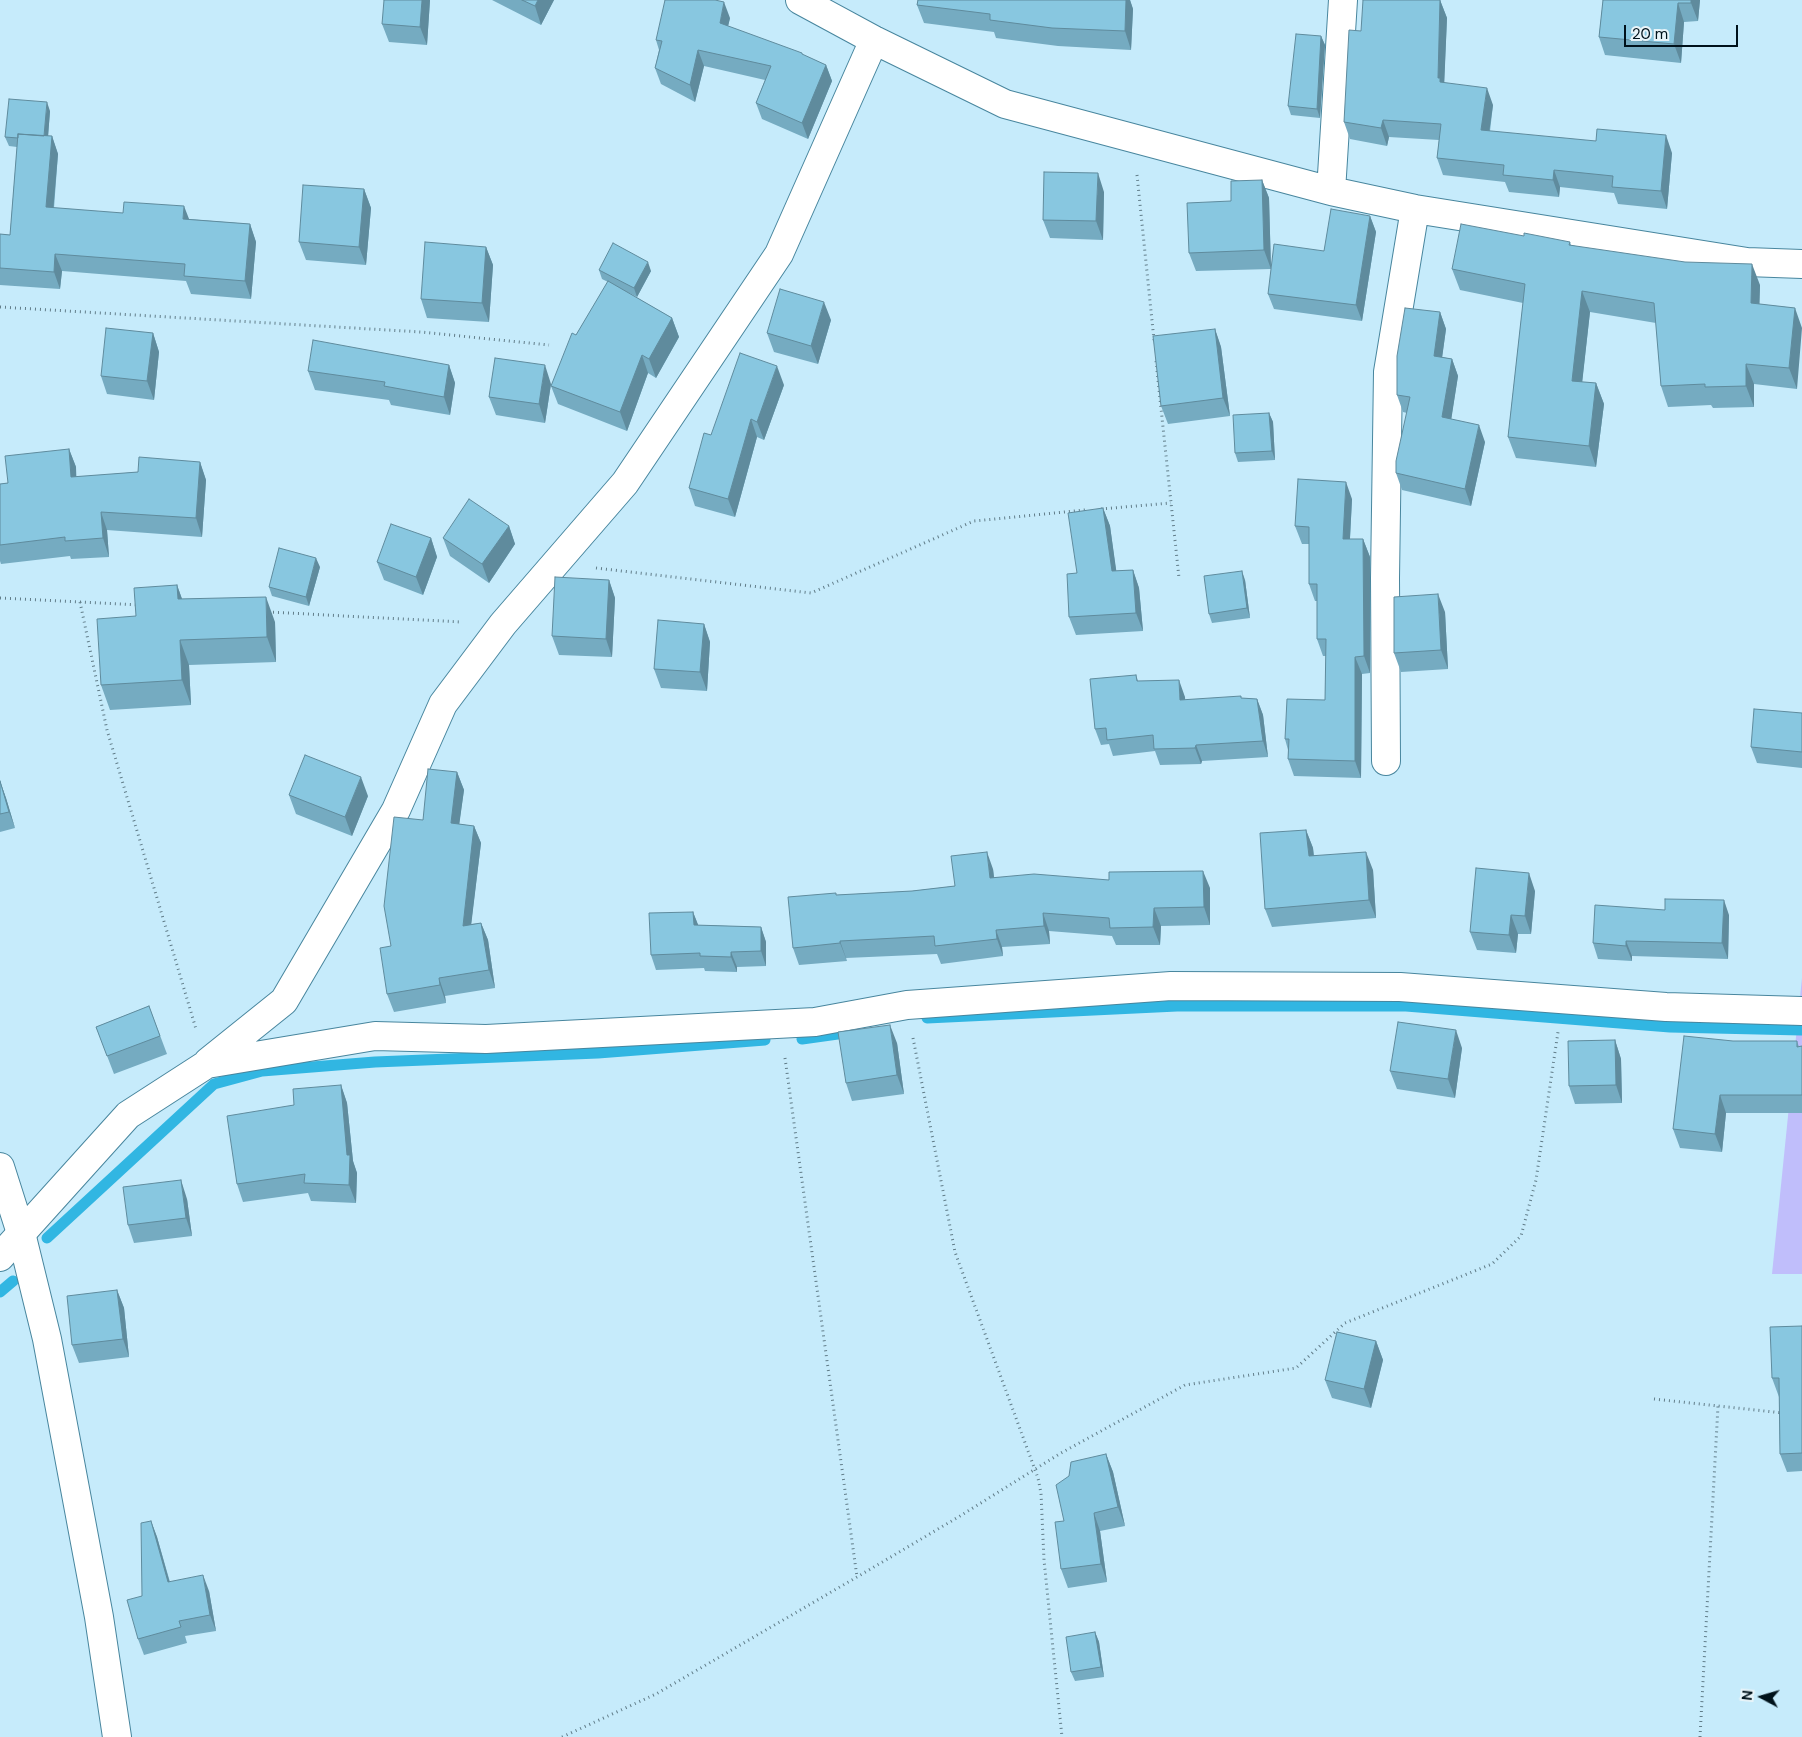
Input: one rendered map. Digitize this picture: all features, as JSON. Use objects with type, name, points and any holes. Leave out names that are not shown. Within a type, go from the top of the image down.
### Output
[{"type":"street","points":[[800,0],[874,40],[1005,104],[1331,191],[1415,209],[1747,262],[1802,264]]},
{"type":"street","points":[[1331,191],[1343,0]]},
{"type":"street","points":[[0,1257],[128,1115],[206,1064],[284,1001],[396,810],[443,704],[503,624],[626,483],[778,254],[874,40]]},
{"type":"street","points":[[1386,761],[1385,578],[1388,372],[1415,209]]},
{"type":"street","points":[[206,1064],[375,1036],[486,1039],[815,1022],[907,1005],[1171,986],[1400,987],[1666,1007],[1802,1011]]},
{"type":"street","points":[[0,1167],[21,1233],[49,1349],[100,1617],[118,1737]]},
{"type":"path","points":[[1133,137],[1154,344]]},
{"type":"path","points":[[0,307],[421,332],[549,345]]},
{"type":"path","points":[[1155,354],[1179,578]]},
{"type":"path","points":[[555,564],[811,593],[974,521],[1171,502]]},
{"type":"path","points":[[0,598],[139,605]]},
{"type":"path","points":[[80,602],[107,730],[206,1064]]},
{"type":"path","points":[[267,612],[503,624]]},
{"type":"path","points":[[907,1005],[955,1252],[1035,1469],[1041,1493],[1044,1560],[1062,1737]]},
{"type":"path","points":[[780,1024],[858,1578]]},
{"type":"path","points":[[562,1737],[656,1694],[858,1578],[1061,1453],[1185,1385],[1296,1368],[1345,1323],[1492,1264],[1521,1236],[1536,1180],[1558,1036]]},
{"type":"path","points":[[1654,1398],[1784,1413]]},
{"type":"path","points":[[1700,1737],[1718,1406]]},
{"type":"shaded area","points":[[1802,978],[1802,1274],[1772,1274]]},
{"type":"building","points":[[384,0],[422,0],[420,27],[382,24]]},
{"type":"building","points":[[522,0],[538,0],[535,6]]},
{"type":"building","points":[[665,0],[715,0],[724,2],[720,23],[802,53],[826,65],[802,123],[756,103],[771,66],[698,50],[690,85],[655,68],[662,41],[656,40]]},
{"type":"building","points":[[918,0],[1126,0],[1125,31],[1052,28],[990,20],[990,14],[917,5]]},
{"type":"building","points":[[1363,0],[1440,0],[1438,78],[1440,78],[1440,82],[1487,88],[1481,130],[1596,141],[1597,129],[1666,135],[1661,191],[1612,187],[1613,176],[1554,170],[1553,180],[1503,175],[1504,165],[1437,158],[1441,124],[1383,120],[1381,128],[1344,122],[1349,30],[1361,31]]},
{"type":"building","points":[[1603,0],[1691,0],[1691,3],[1678,3],[1674,44],[1599,37]]},
{"type":"building","points":[[1296,34],[1321,36],[1317,109],[1288,106]]},
{"type":"building","points":[[9,99],[47,102],[44,136],[18,134],[18,138],[5,137]]},
{"type":"building","points":[[18,134],[52,136],[46,207],[123,213],[124,202],[184,206],[183,219],[250,224],[245,281],[184,276],[185,264],[55,254],[54,272],[0,268],[0,234],[10,235]]},
{"type":"building","points":[[1044,172],[1098,173],[1096,221],[1043,220]]},
{"type":"building","points":[[1262,180],[1264,250],[1189,253],[1187,203],[1231,201],[1231,181]]},
{"type":"building","points":[[303,185],[364,189],[359,247],[299,242]]},
{"type":"building","points":[[1331,209],[1370,216],[1356,305],[1268,294],[1274,244],[1324,251]]},
{"type":"building","points":[[1461,224],[1524,236],[1524,233],[1570,242],[1569,245],[1685,262],[1752,264],[1751,303],[1795,308],[1789,368],[1746,364],[1746,386],[1705,387],[1705,384],[1661,386],[1654,303],[1582,291],[1572,381],[1596,383],[1589,446],[1508,437],[1525,284],[1452,269]]},
{"type":"building","points":[[425,242],[486,247],[482,303],[421,299]]},
{"type":"building","points":[[613,243],[648,262],[634,288],[599,270]]},
{"type":"building","points":[[608,281],[672,318],[649,359],[642,355],[620,412],[551,386],[572,333],[576,335]]},
{"type":"building","points":[[780,289],[824,302],[811,346],[767,333]]},
{"type":"building","points":[[1405,308],[1440,312],[1434,356],[1452,359],[1442,417],[1479,425],[1465,489],[1396,473],[1396,461],[1410,397],[1397,395],[1397,356]]},
{"type":"building","points":[[106,328],[153,333],[147,381],[101,376]]},
{"type":"building","points":[[1215,329],[1223,398],[1161,406],[1153,336]]},
{"type":"building","points":[[313,340],[449,365],[444,397],[384,386],[385,382],[308,371]]},
{"type":"building","points":[[740,353],[777,366],[757,422],[751,419],[728,499],[689,488],[704,433],[711,435]]},
{"type":"building","points":[[495,358],[545,365],[539,404],[489,397]]},
{"type":"building","points":[[1269,413],[1272,451],[1235,453],[1233,415]]},
{"type":"building","points":[[69,449],[71,477],[138,472],[139,457],[200,462],[196,518],[101,512],[103,538],[65,541],[65,537],[0,545],[0,484],[8,483],[5,456]]},
{"type":"building","points":[[1298,479],[1346,482],[1343,539],[1363,539],[1364,656],[1355,657],[1355,761],[1288,759],[1289,739],[1285,739],[1287,699],[1325,700],[1326,639],[1317,639],[1317,584],[1309,584],[1309,527],[1295,526]]},
{"type":"building","points":[[469,499],[509,526],[482,564],[443,538]]},
{"type":"building","points":[[1103,508],[1112,571],[1133,570],[1136,613],[1069,617],[1067,574],[1077,573],[1068,513]]},
{"type":"building","points":[[391,524],[431,538],[416,577],[377,562]]},
{"type":"building","points":[[279,548],[316,558],[306,597],[269,587]]},
{"type":"building","points":[[1242,571],[1247,608],[1209,614],[1204,576]]},
{"type":"building","points":[[555,577],[609,580],[606,639],[552,636]]},
{"type":"building","points":[[177,585],[178,599],[266,597],[267,637],[180,640],[182,680],[101,685],[97,619],[136,616],[134,588]]},
{"type":"building","points":[[1438,594],[1441,650],[1394,653],[1394,597]]},
{"type":"building","points":[[658,620],[704,624],[700,672],[654,669]]},
{"type":"building","points":[[1136,675],[1137,681],[1179,680],[1180,700],[1241,696],[1241,698],[1257,699],[1263,741],[1196,745],[1195,748],[1154,749],[1153,735],[1107,740],[1106,728],[1095,729],[1090,679]]},
{"type":"building","points":[[1754,709],[1802,713],[1802,752],[1751,747]]},
{"type":"building","points":[[305,755],[361,777],[345,817],[289,795]]},
{"type":"building","points":[[428,769],[457,772],[451,823],[474,826],[463,926],[481,923],[489,970],[439,978],[440,985],[387,994],[380,948],[391,946],[384,906],[394,817],[423,820]]},
{"type":"building","points":[[0,781],[9,812],[0,814]]},
{"type":"building","points":[[1306,830],[1309,856],[1366,852],[1369,900],[1265,909],[1260,833]]},
{"type":"building","points":[[987,852],[990,878],[1034,874],[1109,880],[1109,872],[1203,871],[1204,907],[1154,908],[1153,927],[1110,928],[1109,918],[1043,913],[1044,926],[996,930],[997,939],[935,946],[934,936],[840,941],[840,943],[793,948],[788,897],[836,893],[836,895],[912,891],[955,886],[951,856]]},
{"type":"building","points":[[1476,868],[1529,873],[1525,916],[1511,915],[1509,935],[1470,932]]},
{"type":"building","points":[[1665,899],[1724,900],[1722,943],[1626,941],[1626,946],[1593,943],[1595,905],[1665,910]]},
{"type":"building","points":[[693,912],[694,925],[761,927],[761,951],[731,952],[731,957],[700,956],[700,953],[651,955],[649,913]]},
{"type":"building","points":[[149,1006],[160,1036],[107,1056],[96,1027]]},
{"type":"building","points":[[1398,1022],[1456,1030],[1448,1079],[1390,1071]]},
{"type":"building","points":[[890,1025],[897,1075],[846,1083],[838,1032]]},
{"type":"building","points":[[1684,1036],[1733,1041],[1797,1041],[1797,1047],[1802,1046],[1802,1095],[1720,1095],[1715,1134],[1673,1129]]},
{"type":"building","points":[[1615,1040],[1616,1085],[1569,1086],[1568,1041]]},
{"type":"building","points":[[341,1085],[347,1155],[350,1155],[349,1185],[304,1183],[305,1174],[237,1184],[227,1116],[294,1105],[293,1089]]},
{"type":"building","points":[[181,1180],[186,1218],[128,1225],[123,1187]]},
{"type":"building","points":[[117,1290],[123,1339],[72,1345],[67,1296]]},
{"type":"building","points":[[1802,1326],[1802,1453],[1780,1454],[1779,1378],[1772,1378],[1770,1327]]},
{"type":"building","points":[[1337,1332],[1376,1341],[1364,1389],[1325,1380]]},
{"type":"building","points":[[1106,1454],[1118,1507],[1094,1513],[1101,1564],[1061,1569],[1055,1522],[1064,1521],[1056,1485],[1069,1476],[1071,1462]]},
{"type":"building","points":[[151,1521],[168,1582],[203,1575],[210,1615],[179,1621],[181,1627],[138,1639],[127,1600],[142,1596],[141,1523]]},
{"type":"building","points":[[1095,1632],[1101,1667],[1071,1672],[1066,1637]]},
{"type":"waterway","points":[[927,1018],[1177,1006],[1406,1006],[1670,1027],[1802,1030]]},
{"type":"waterway","points":[[802,1039],[852,1032]]},
{"type":"waterway","points":[[47,1238],[214,1084],[262,1071],[375,1062],[598,1053],[765,1040]]},
{"type":"waterway","points":[[0,1292],[13,1281]]}]
